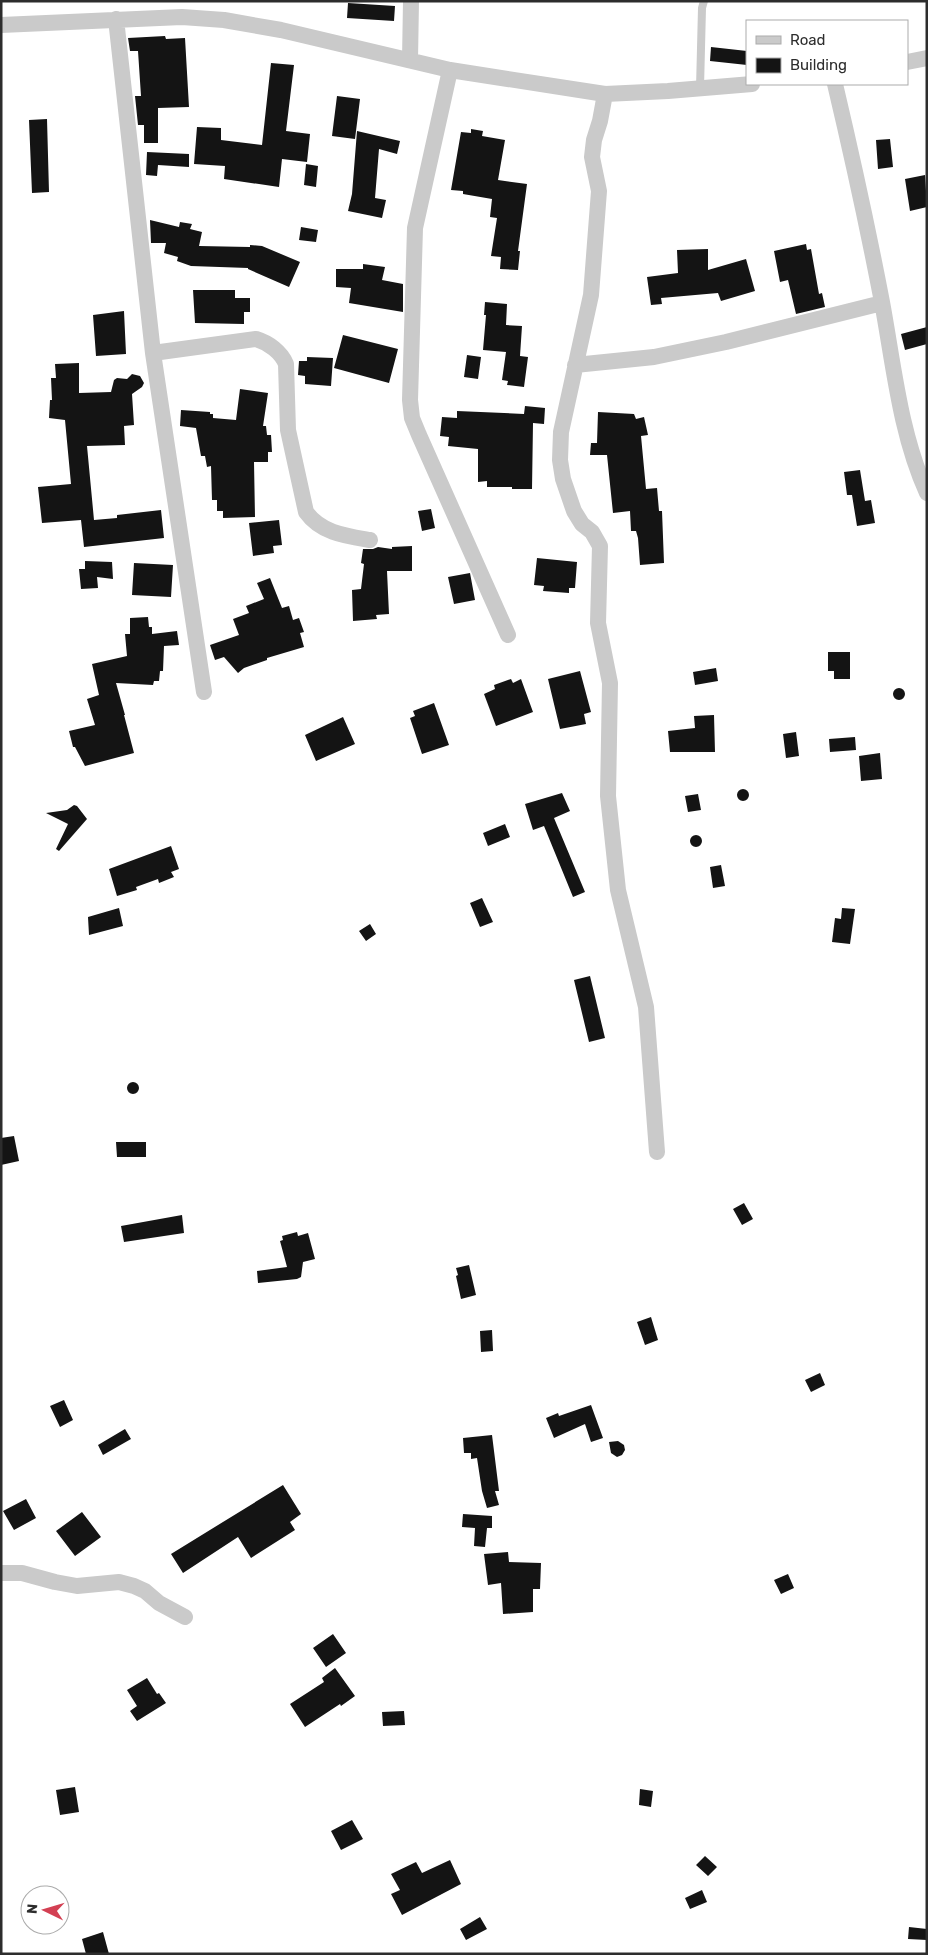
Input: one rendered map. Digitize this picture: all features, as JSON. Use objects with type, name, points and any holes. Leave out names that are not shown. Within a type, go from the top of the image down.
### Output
[{"type":"street","points":[[410,60],[411,1]]},
{"type":"street","points":[[1,25],[182,17],[224,20],[282,30],[450,70],[605,94],[746,84]]},
{"type":"street","points":[[116,19],[153,353],[204,692]]},
{"type":"street","points":[[908,62],[927,58]]},
{"type":"street","points":[[450,70],[415,228],[410,400],[412,418],[419,435],[508,635]]},
{"type":"street","points":[[835,85],[882,303],[900,410],[911,453],[927,493]]},
{"type":"street","points":[[605,94],[592,157],[599,191],[591,295],[561,432],[560,460],[563,479],[574,511],[582,524],[592,532],[600,546],[598,622],[610,683],[608,796],[618,890],[646,1006],[657,1152]]},
{"type":"street","points":[[576,366],[654,357],[726,342],[882,303]]},
{"type":"street","points":[[153,353],[256,339],[275,350],[284,359],[286,364],[288,430],[306,512],[312,521],[322,528],[346,536],[370,540]]},
{"type":"street","points":[[1,1573],[22,1573],[77,1586],[119,1582],[145,1591],[159,1603],[185,1617]]},
{"type":"lane","points":[[700,88],[702,8],[704,1]]},
{"type":"building","points":[[348,3],[395,6],[394,21],[347,18]]},
{"type":"building","points":[[165,36],[166,39],[185,38],[189,107],[158,108],[158,143],[144,143],[144,125],[138,125],[135,96],[141,96],[138,51],[130,51],[128,38]]},
{"type":"building","points":[[711,47],[746,51],[746,65],[710,61]]},
{"type":"building","points":[[271,63],[294,65],[286,131],[310,134],[307,162],[282,159],[279,187],[224,179],[225,166],[194,164],[197,127],[221,128],[221,140],[262,145]]},
{"type":"building","points":[[337,96],[360,99],[355,139],[332,136]]},
{"type":"building","points":[[47,119],[49,192],[32,193],[29,120]]},
{"type":"building","points":[[471,129],[483,131],[482,136],[505,140],[498,180],[527,184],[518,251],[520,251],[518,270],[500,269],[501,257],[491,256],[497,218],[490,217],[492,199],[463,194],[463,191],[451,190],[461,132],[471,133]]},
{"type":"building","points":[[357,131],[400,141],[397,154],[379,149],[375,198],[386,200],[382,218],[348,211],[352,194]]},
{"type":"building","points":[[890,139],[893,167],[878,169],[876,140]]},
{"type":"building","points":[[147,152],[189,154],[189,167],[158,165],[157,176],[146,175]]},
{"type":"building","points":[[306,164],[318,166],[316,187],[304,185]]},
{"type":"building","points":[[925,175],[927,207],[910,211],[905,179]]},
{"type":"building","points":[[150,220],[179,227],[180,222],[192,224],[190,229],[202,232],[199,246],[262,246],[300,262],[289,287],[248,268],[191,266],[177,261],[178,257],[164,253],[166,243],[151,243]]},
{"type":"building","points":[[301,227],[318,230],[316,242],[299,240]]},
{"type":"building","points":[[806,244],[807,250],[811,249],[819,294],[822,293],[825,307],[796,314],[788,280],[780,282],[774,251]]},
{"type":"building","points":[[708,249],[708,270],[746,259],[755,291],[721,301],[718,293],[661,298],[662,304],[651,305],[647,277],[678,273],[677,250]]},
{"type":"building","points":[[363,264],[385,267],[382,280],[403,284],[403,312],[349,303],[351,288],[336,287],[336,269],[363,269]]},
{"type":"building","points":[[193,290],[235,290],[235,298],[250,298],[250,312],[244,312],[244,324],[195,323]]},
{"type":"building","points":[[485,302],[507,304],[506,325],[522,326],[520,356],[528,357],[524,387],[507,385],[508,381],[502,380],[506,352],[483,350],[486,315],[484,315]]},
{"type":"building","points":[[124,311],[126,354],[96,356],[93,315]]},
{"type":"building","points":[[927,327],[927,344],[905,350],[901,334]]},
{"type":"building","points":[[343,335],[398,349],[389,383],[334,368]]},
{"type":"building","points":[[467,355],[481,357],[478,379],[464,377]]},
{"type":"building","points":[[307,357],[333,358],[331,386],[305,384],[305,376],[298,375],[299,361],[307,361]]},
{"type":"building","points":[[79,363],[79,393],[111,392],[114,380],[117,378],[127,379],[132,374],[140,376],[144,383],[142,387],[132,394],[134,425],[124,426],[125,445],[87,446],[94,520],[117,518],[117,515],[161,510],[164,538],[84,547],[81,520],[42,523],[38,487],[71,484],[65,420],[49,418],[50,400],[52,400],[51,378],[56,378],[55,364]]},
{"type":"building","points":[[240,389],[268,393],[263,426],[266,426],[267,435],[271,435],[272,452],[268,452],[268,462],[254,462],[255,517],[223,518],[223,511],[217,511],[217,500],[212,500],[211,466],[207,467],[205,456],[201,456],[196,428],[180,426],[181,410],[210,412],[210,414],[213,414],[213,418],[236,420]]},
{"type":"building","points":[[525,406],[545,408],[544,424],[533,423],[532,489],[487,487],[487,481],[478,482],[478,449],[448,446],[449,437],[440,436],[442,417],[457,418],[457,411],[524,414]]},
{"type":"building","points":[[598,412],[634,414],[636,419],[644,417],[648,435],[641,436],[646,489],[657,488],[659,511],[662,511],[664,563],[640,565],[638,538],[636,531],[631,531],[630,511],[613,513],[607,455],[590,455],[591,443],[597,443]]},
{"type":"building","points":[[860,470],[865,501],[871,500],[875,523],[857,526],[852,495],[847,495],[844,472]]},
{"type":"building","points":[[431,509],[435,528],[422,531],[418,511]]},
{"type":"building","points":[[279,520],[282,545],[273,546],[274,553],[253,556],[249,523]]},
{"type":"building","points":[[412,546],[412,571],[387,571],[389,614],[376,615],[377,619],[353,621],[352,590],[361,589],[364,564],[361,563],[363,549],[378,547],[392,549],[392,547]]},
{"type":"building","points":[[537,558],[577,562],[575,588],[569,588],[569,593],[543,591],[544,586],[534,585]]},
{"type":"building","points":[[85,561],[112,562],[113,579],[97,577],[98,588],[81,589],[79,569],[85,569]]},
{"type":"building","points":[[134,563],[173,565],[171,597],[132,595]]},
{"type":"building","points":[[470,573],[475,600],[454,604],[448,577]]},
{"type":"building","points":[[270,578],[282,608],[289,606],[293,620],[299,618],[304,632],[300,633],[304,647],[267,658],[267,660],[244,668],[238,673],[224,657],[215,660],[210,645],[239,635],[233,619],[249,613],[246,606],[264,599],[257,583]]},
{"type":"building","points":[[148,617],[149,627],[152,627],[152,634],[177,631],[179,645],[164,646],[163,671],[160,671],[159,681],[154,681],[153,685],[116,683],[134,753],[85,766],[75,747],[73,747],[69,731],[95,725],[87,699],[99,695],[92,664],[127,656],[125,634],[130,634],[130,618]]},
{"type":"building","points":[[828,652],[850,652],[850,679],[834,679],[834,671],[828,671]]},
{"type":"building","points":[[716,668],[718,681],[695,685],[693,672]]},
{"type":"building","points":[[580,671],[591,712],[584,714],[586,724],[560,729],[548,679]]},
{"type":"building","points":[[511,679],[513,683],[521,679],[533,712],[496,726],[484,694],[495,689],[494,685]]},
{"type":"building","points":[[897,688],[901,688],[905,694],[901,700],[897,700],[893,696],[893,692]]},
{"type":"building","points":[[434,703],[449,745],[422,754],[410,718],[415,716],[413,711]]},
{"type":"building","points":[[714,715],[715,752],[670,752],[668,731],[695,728],[694,716]]},
{"type":"building","points":[[343,717],[355,744],[316,761],[305,735]]},
{"type":"building","points":[[796,732],[799,756],[786,758],[783,734]]},
{"type":"building","points":[[855,737],[856,750],[830,752],[829,739]]},
{"type":"building","points":[[880,753],[882,779],[861,781],[859,756]]},
{"type":"building","points":[[741,789],[745,789],[749,795],[745,801],[741,801],[737,797],[737,793]]},
{"type":"building","points":[[562,793],[570,811],[554,818],[585,892],[573,897],[544,826],[533,830],[525,804]]},
{"type":"building","points":[[698,794],[701,810],[688,812],[685,796]]},
{"type":"building","points":[[74,805],[77,806],[87,819],[59,851],[56,849],[68,824],[46,813],[67,810]]},
{"type":"building","points":[[505,824],[510,837],[488,846],[483,833]]},
{"type":"building","points":[[694,835],[698,835],[702,841],[698,847],[694,847],[690,843],[690,839]]},
{"type":"building","points":[[171,846],[179,869],[171,872],[174,877],[159,883],[158,879],[136,887],[137,890],[117,896],[109,869]]},
{"type":"building","points":[[721,865],[725,886],[713,888],[710,867]]},
{"type":"building","points":[[482,898],[493,922],[480,927],[470,903]]},
{"type":"building","points":[[119,908],[123,926],[89,935],[88,917]]},
{"type":"building","points":[[842,908],[855,909],[850,944],[832,942],[835,918],[841,919]]},
{"type":"building","points":[[370,924],[376,934],[366,941],[359,931]]},
{"type":"building","points":[[590,976],[605,1038],[589,1042],[574,980]]},
{"type":"building","points":[[131,1082],[135,1082],[139,1088],[135,1094],[131,1094],[127,1090],[127,1086]]},
{"type":"building","points":[[14,1136],[19,1161],[1,1165],[1,1138]]},
{"type":"building","points":[[116,1142],[146,1142],[146,1157],[117,1157]]},
{"type":"building","points":[[744,1203],[753,1219],[742,1225],[733,1209]]},
{"type":"building","points":[[182,1215],[184,1233],[124,1242],[121,1226]]},
{"type":"building","points":[[297,1232],[298,1236],[308,1233],[315,1259],[303,1262],[301,1277],[297,1279],[258,1283],[257,1271],[287,1267],[280,1241],[283,1240],[282,1236]]},
{"type":"building","points":[[469,1265],[476,1295],[461,1299],[456,1268]]},
{"type":"building","points":[[651,1317],[658,1340],[645,1345],[637,1322]]},
{"type":"building","points":[[492,1330],[493,1351],[481,1352],[480,1331]]},
{"type":"building","points":[[820,1373],[825,1385],[811,1392],[805,1380]]},
{"type":"building","points":[[64,1400],[73,1420],[60,1427],[50,1406]]},
{"type":"building","points":[[591,1405],[603,1438],[591,1442],[585,1424],[554,1438],[546,1418],[558,1413],[559,1416]]},
{"type":"building","points":[[125,1429],[131,1439],[103,1455],[98,1445]]},
{"type":"building","points":[[492,1435],[499,1491],[495,1491],[499,1505],[487,1508],[482,1491],[477,1458],[471,1459],[471,1453],[464,1453],[463,1438]]},
{"type":"building","points":[[618,1441],[624,1445],[625,1450],[622,1455],[617,1457],[611,1453],[609,1442]]},
{"type":"building","points":[[283,1485],[301,1514],[290,1522],[295,1530],[251,1558],[238,1537],[183,1573],[171,1554]]},
{"type":"building","points":[[26,1499],[36,1518],[14,1530],[3,1511]]},
{"type":"building","points":[[82,1512],[101,1537],[75,1556],[56,1531]]},
{"type":"building","points":[[463,1514],[492,1516],[492,1528],[487,1528],[485,1547],[474,1546],[475,1528],[462,1527]]},
{"type":"building","points":[[508,1552],[509,1562],[541,1563],[540,1589],[533,1589],[533,1612],[503,1614],[501,1583],[488,1585],[484,1554]]},
{"type":"building","points":[[788,1574],[794,1588],[781,1594],[774,1580]]},
{"type":"building","points":[[333,1634],[346,1653],[326,1667],[313,1648]]},
{"type":"building","points":[[335,1668],[355,1696],[305,1727],[290,1704],[324,1682],[322,1678]]},
{"type":"building","points":[[147,1678],[157,1694],[159,1693],[166,1703],[137,1721],[130,1711],[137,1706],[127,1690]]},
{"type":"building","points":[[404,1711],[405,1725],[383,1726],[382,1712]]},
{"type":"building","points":[[75,1787],[79,1812],[60,1815],[56,1790]]},
{"type":"building","points":[[640,1789],[653,1791],[651,1807],[639,1805]]},
{"type":"building","points":[[352,1820],[363,1839],[341,1850],[331,1831]]},
{"type":"building","points":[[705,1856],[717,1867],[708,1876],[696,1865]]},
{"type":"building","points":[[450,1860],[461,1884],[402,1915],[391,1894],[400,1890],[391,1874],[416,1862],[422,1873]]},
{"type":"building","points":[[702,1890],[707,1902],[690,1909],[685,1898]]},
{"type":"building","points":[[480,1917],[487,1929],[466,1940],[460,1929]]},
{"type":"building","points":[[909,1927],[927,1929],[927,1940],[908,1939]]},
{"type":"building","points":[[103,1932],[109,1954],[86,1954],[82,1939]]}]
